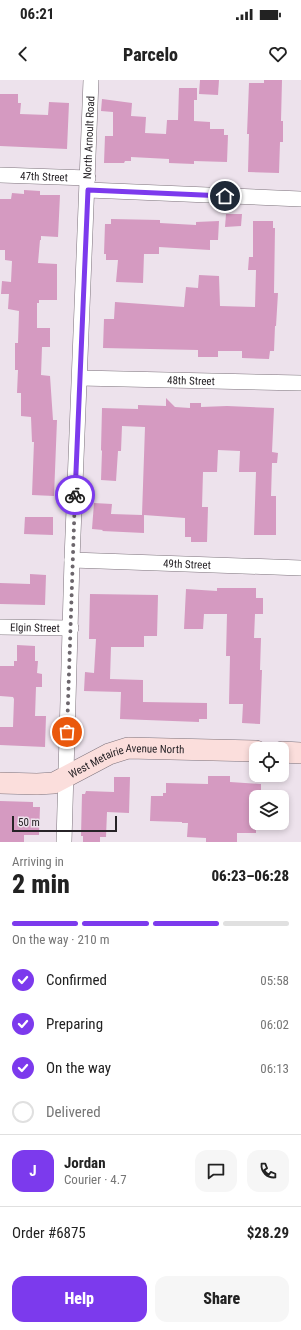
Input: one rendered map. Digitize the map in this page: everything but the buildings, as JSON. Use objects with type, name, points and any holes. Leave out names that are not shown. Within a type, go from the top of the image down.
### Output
[{"type":"main road","name":"West Metairie Avenue North","points":[[0,783],[54,783],[109,754],[128,748],[249,752]]},
{"type":"main road","points":[[289,752],[301,753]]},
{"type":"street","name":"North Arnoult Road","points":[[64,842],[72,560],[91,80]]},
{"type":"street","name":"47th Street","points":[[0,175],[88,184],[301,199]]},
{"type":"street","name":"48th Street","points":[[80,378],[301,383]]},
{"type":"street","name":"49th Street","points":[[72,560],[301,568]]},
{"type":"street","name":"Elgin Street","points":[[0,626],[71,628]]},
{"type":"way so far","points":[[67,732],[75,495]]},
{"type":"route","points":[[75,495],[88,190],[225,196]]}]
